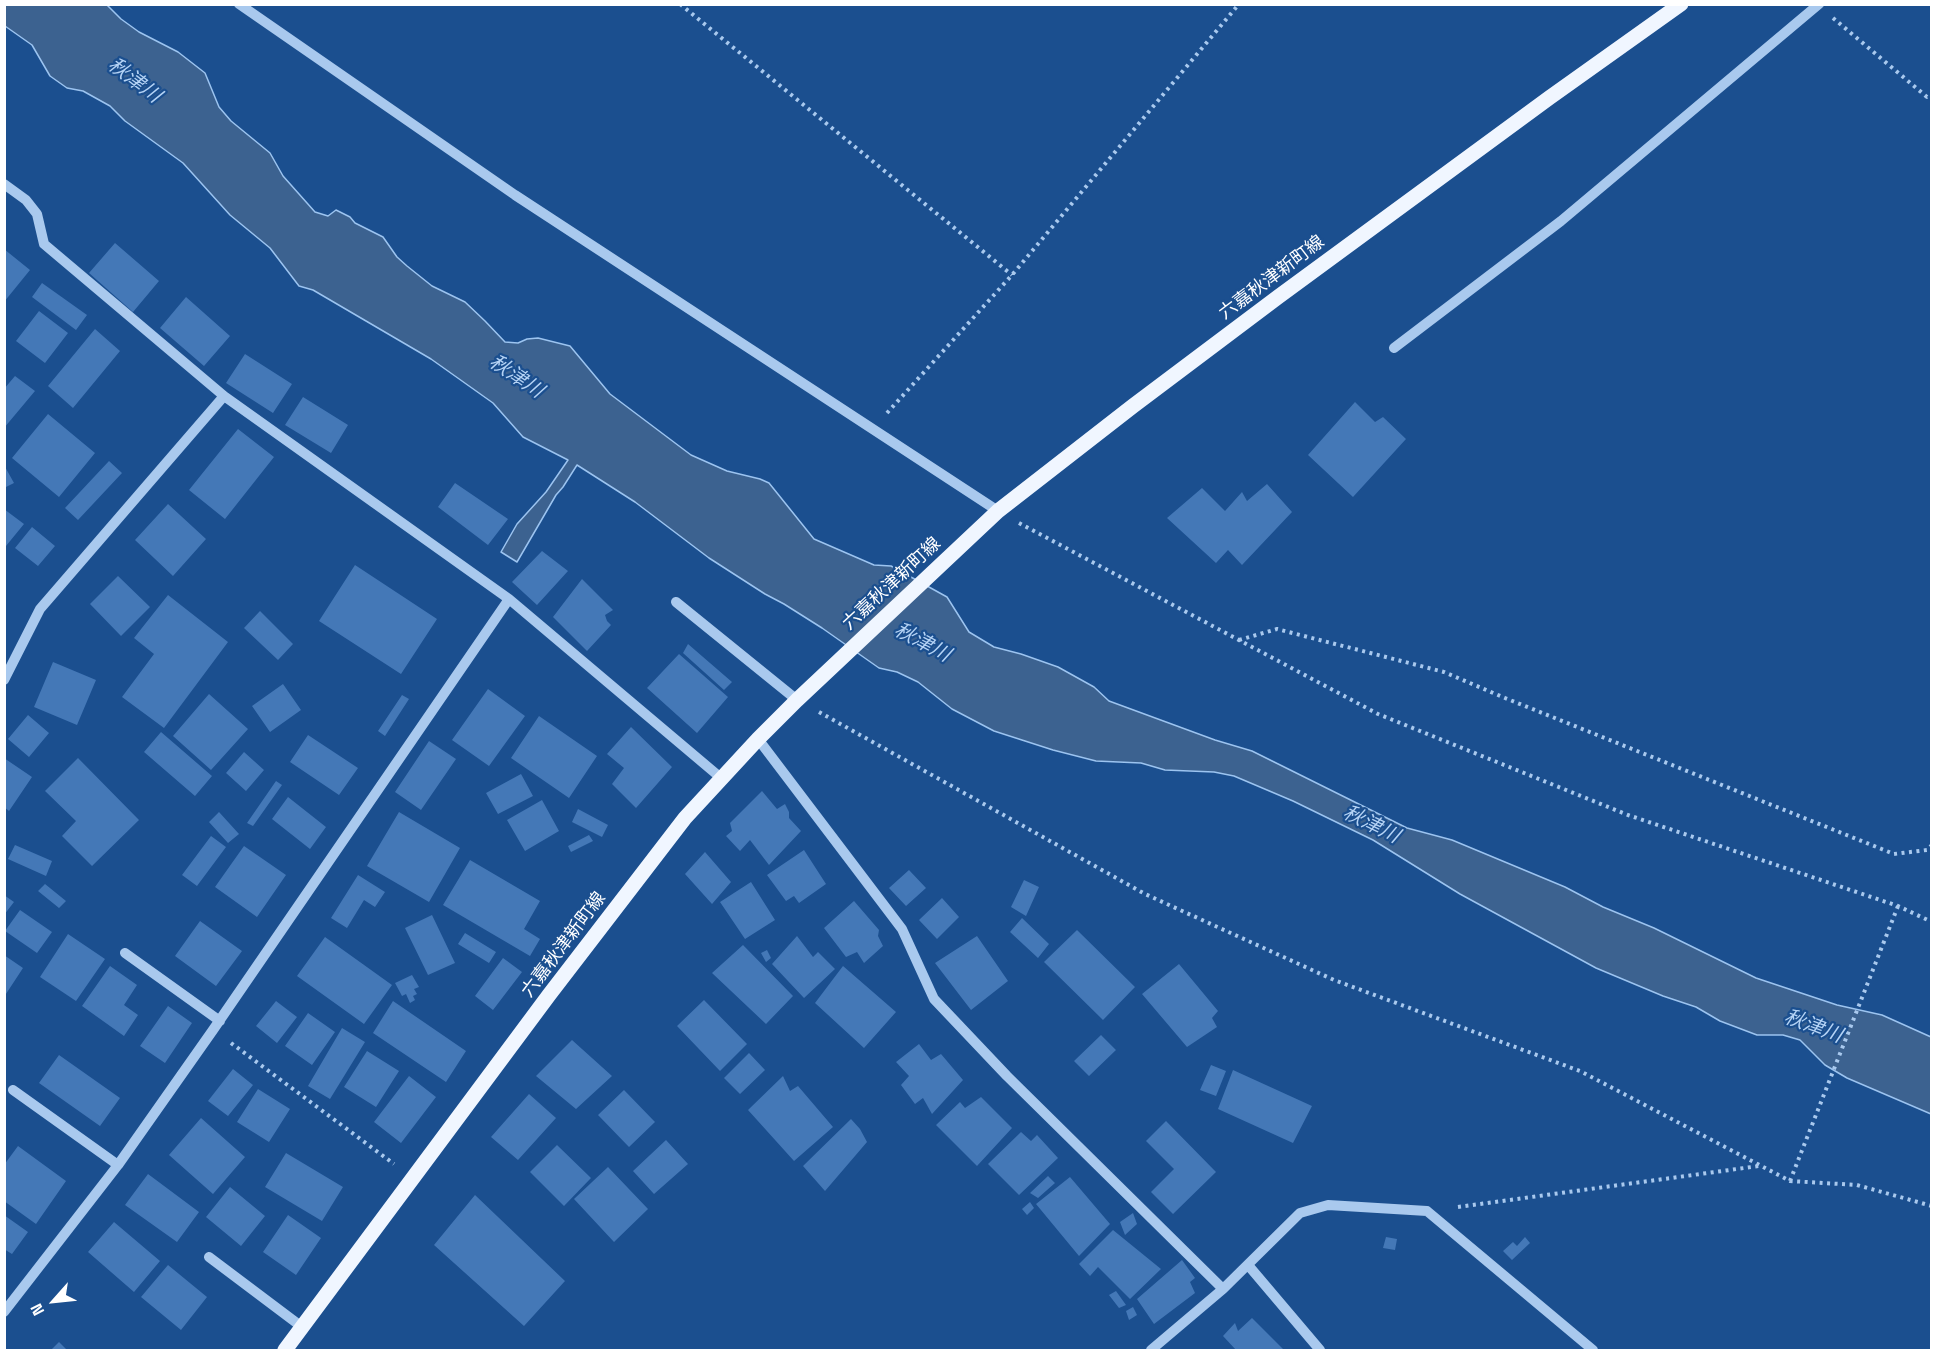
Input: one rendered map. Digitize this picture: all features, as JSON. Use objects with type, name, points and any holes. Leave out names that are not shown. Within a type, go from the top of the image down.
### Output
[{"type":"main road","name":"六嘉秋津新町線","points":[[285,1350],[549,995],[685,818],[797,700],[998,512],[1269,303],[1681,4]]},
{"type":"street","points":[[239,4],[514,195],[998,512]]},
{"type":"street","points":[[1394,348],[1561,221],[1818,5]]},
{"type":"street","points":[[4,184],[26,200],[37,214],[44,244],[224,396],[509,599],[721,778]]},
{"type":"street","points":[[4,680],[40,609],[224,396]]},
{"type":"street","points":[[4,1312],[118,1165],[217,1025],[509,599]]},
{"type":"street","points":[[676,602],[797,700]]},
{"type":"street","points":[[758,739],[902,929],[934,999],[1008,1076],[1223,1289]]},
{"type":"street","points":[[125,953],[217,1025]]},
{"type":"street","points":[[13,1090],[118,1165]]},
{"type":"street","points":[[1151,1350],[1223,1289],[1300,1213],[1328,1205],[1427,1211],[1593,1350]]},
{"type":"street","points":[[209,1257],[302,1328]]},
{"type":"street","points":[[1248,1265],[1320,1350]]},
{"type":"path","points":[[680,4],[1012,275]]},
{"type":"path","points":[[872,429],[1012,275],[1239,4]]},
{"type":"path","points":[[1818,5],[1927,98],[1932,95]]},
{"type":"path","points":[[998,512],[1378,714],[1628,815],[1898,906],[1932,922]]},
{"type":"path","points":[[1239,640],[1277,629],[1444,672],[1894,854],[1927,850],[1932,845]]},
{"type":"path","points":[[797,700],[1145,894],[1334,980],[1580,1071],[1790,1181],[1857,1185],[1932,1206]]},
{"type":"path","points":[[1790,1181],[1898,906]]},
{"type":"path","points":[[217,1025],[413,1178]]},
{"type":"path","points":[[1427,1211],[1761,1166]]},
{"type":"water","name":"秋津川","points":[[4,5],[107,5],[139,32],[178,52],[205,73],[219,107],[231,121],[270,153],[283,176],[315,212],[328,216],[336,210],[350,217],[355,223],[383,237],[397,257],[407,266],[432,286],[465,302],[505,342],[518,343],[538,338],[570,346],[610,394],[691,455],[727,471],[769,483],[814,539],[874,565],[891,566],[947,597],[969,632],[994,647],[1058,667],[1094,687],[1109,701],[1215,740],[1252,751],[1407,828],[1452,840],[1565,887],[1756,978],[1837,1005],[1882,1015],[1931,1037],[1931,1114],[1847,1078],[1825,1065],[1800,1040],[1783,1035],[1757,1035],[1720,1021],[1696,1007],[1596,968],[1460,894],[1373,840],[1293,801],[1234,776],[1214,772],[1165,770],[1141,763],[1096,761],[994,731],[952,709],[918,682],[897,672],[879,668],[822,628],[709,558],[635,502],[577,465],[556,495],[517,562],[501,552],[517,524],[546,492],[568,460],[523,437],[493,403],[431,359],[313,290],[299,286],[270,248],[230,215],[183,163],[125,121],[110,106],[83,91],[67,88],[50,76],[32,45],[5,26]]},
{"type":"building","points":[[115,243],[159,281],[133,312],[89,273]]},
{"type":"building","points":[[4,249],[30,270],[4,302]]},
{"type":"building","points":[[42,283],[87,315],[76,330],[32,297]]},
{"type":"building","points":[[186,297],[230,336],[204,366],[160,328]]},
{"type":"building","points":[[39,311],[68,333],[45,363],[16,341]]},
{"type":"building","points":[[95,329],[120,351],[73,408],[48,386]]},
{"type":"building","points":[[245,354],[292,384],[273,413],[226,383]]},
{"type":"building","points":[[15,376],[35,391],[4,428],[4,389]]},
{"type":"building","points":[[303,397],[348,425],[331,453],[285,425]]},
{"type":"building","points":[[1355,402],[1375,422],[1383,417],[1406,439],[1353,497],[1308,455]]},
{"type":"building","points":[[48,414],[95,453],[59,497],[12,458]]},
{"type":"building","points":[[238,429],[274,457],[225,519],[189,490]]},
{"type":"building","points":[[109,461],[122,473],[78,520],[65,508]]},
{"type":"building","points":[[4,465],[14,483],[4,488]]},
{"type":"building","points":[[455,483],[508,519],[488,545],[438,507]]},
{"type":"building","points":[[1267,484],[1292,512],[1242,565],[1228,550],[1216,563],[1167,518],[1202,488],[1225,511],[1242,492],[1247,501]]},
{"type":"building","points":[[168,504],[206,539],[173,576],[135,540]]},
{"type":"building","points":[[4,509],[24,524],[6,546],[4,544]]},
{"type":"building","points":[[32,527],[55,546],[38,566],[15,548]]},
{"type":"building","points":[[542,551],[568,571],[537,605],[512,582]]},
{"type":"building","points":[[355,565],[437,619],[401,674],[319,621]]},
{"type":"building","points":[[118,576],[150,607],[121,636],[90,604]]},
{"type":"building","points":[[582,579],[613,610],[605,615],[611,625],[587,651],[553,617]]},
{"type":"building","points":[[168,595],[228,642],[164,728],[122,697],[154,654],[134,638]]},
{"type":"building","points":[[260,611],[293,644],[278,660],[244,628]]},
{"type":"building","points":[[688,644],[732,682],[724,690],[683,653]]},
{"type":"building","points":[[679,654],[728,697],[697,733],[647,688]]},
{"type":"building","points":[[53,662],[96,680],[77,725],[34,707]]},
{"type":"building","points":[[283,684],[301,710],[270,732],[252,706]]},
{"type":"building","points":[[488,689],[525,716],[489,766],[452,740]]},
{"type":"building","points":[[209,694],[248,729],[211,770],[173,736]]},
{"type":"building","points":[[402,695],[409,699],[385,736],[378,731]]},
{"type":"building","points":[[28,715],[49,733],[29,757],[8,739]]},
{"type":"building","points":[[539,716],[597,756],[569,798],[511,758]]},
{"type":"building","points":[[631,727],[672,767],[636,808],[612,784],[624,768],[607,754]]},
{"type":"building","points":[[161,732],[212,776],[195,796],[144,752]]},
{"type":"building","points":[[308,735],[358,768],[339,795],[290,762]]},
{"type":"building","points":[[429,741],[456,759],[421,810],[395,792]]},
{"type":"building","points":[[244,752],[264,770],[246,791],[226,773]]},
{"type":"building","points":[[4,758],[32,777],[9,811],[4,807]]},
{"type":"building","points":[[78,758],[139,820],[92,866],[62,836],[76,821],[45,791]]},
{"type":"building","points":[[521,774],[533,796],[498,814],[486,793]]},
{"type":"building","points":[[276,781],[282,785],[253,826],[247,823]]},
{"type":"building","points":[[762,791],[777,809],[785,804],[789,818],[801,831],[769,865],[750,840],[740,851],[726,836],[732,831],[730,823]]},
{"type":"building","points":[[288,797],[326,827],[310,849],[272,819]]},
{"type":"building","points":[[542,800],[559,831],[525,851],[507,820]]},
{"type":"building","points":[[578,809],[608,825],[602,837],[572,822]]},
{"type":"building","points":[[219,812],[239,834],[228,843],[209,822]]},
{"type":"building","points":[[399,812],[460,848],[429,902],[367,866]]},
{"type":"building","points":[[589,835],[593,841],[571,852],[568,846]]},
{"type":"building","points":[[211,836],[226,847],[197,886],[182,875]]},
{"type":"building","points":[[15,845],[52,861],[46,876],[8,859]]},
{"type":"building","points":[[244,846],[286,875],[257,917],[215,887]]},
{"type":"building","points":[[804,850],[826,884],[799,903],[794,896],[786,901],[767,875]]},
{"type":"building","points":[[705,852],[731,882],[712,904],[685,874]]},
{"type":"building","points":[[470,860],[540,901],[524,929],[540,939],[530,956],[443,905]]},
{"type":"building","points":[[909,870],[926,888],[906,906],[889,888]]},
{"type":"building","points":[[358,875],[385,892],[375,907],[364,900],[347,928],[331,918]]},
{"type":"building","points":[[1024,880],[1039,887],[1026,916],[1011,907]]},
{"type":"building","points":[[751,882],[775,920],[745,939],[720,902]]},
{"type":"building","points":[[45,884],[66,901],[59,908],[38,891]]},
{"type":"building","points":[[4,895],[14,902],[4,915]]},
{"type":"building","points":[[942,898],[959,917],[937,939],[919,920]]},
{"type":"building","points":[[854,901],[879,930],[878,936],[883,946],[864,963],[857,952],[846,957],[824,928]]},
{"type":"building","points":[[20,910],[52,932],[37,953],[5,931]]},
{"type":"building","points":[[432,915],[455,963],[428,975],[405,928]]},
{"type":"building","points":[[1022,918],[1049,944],[1038,958],[1010,932]]},
{"type":"building","points":[[200,921],[242,951],[216,986],[175,956]]},
{"type":"building","points":[[1077,930],[1135,987],[1103,1020],[1044,962]]},
{"type":"building","points":[[465,933],[496,952],[489,963],[458,944]]},
{"type":"building","points":[[68,934],[105,959],[76,1001],[40,977]]},
{"type":"building","points":[[797,936],[813,957],[818,952],[835,969],[804,998],[772,964]]},
{"type":"building","points":[[977,936],[1008,981],[971,1010],[935,963]]},
{"type":"building","points":[[325,937],[392,985],[364,1024],[297,976]]},
{"type":"building","points":[[743,945],[793,996],[766,1024],[712,973]]},
{"type":"building","points":[[767,950],[771,958],[766,962],[761,953]]},
{"type":"building","points":[[4,955],[23,968],[4,997]]},
{"type":"building","points":[[503,958],[522,972],[493,1010],[475,996]]},
{"type":"building","points":[[1179,964],[1218,1011],[1212,1018],[1217,1027],[1187,1047],[1142,994]]},
{"type":"building","points":[[110,966],[137,985],[124,1005],[138,1015],[124,1036],[82,1006]]},
{"type":"building","points":[[843,966],[896,1012],[864,1048],[815,1003]]},
{"type":"building","points":[[412,975],[419,987],[414,989],[417,994],[413,996],[415,1000],[410,1003],[406,994],[402,996],[395,983]]},
{"type":"building","points":[[704,1000],[747,1044],[720,1071],[677,1026]]},
{"type":"building","points":[[276,1001],[297,1017],[277,1043],[256,1026]]},
{"type":"building","points":[[393,1001],[466,1051],[446,1082],[373,1033]]},
{"type":"building","points":[[168,1006],[192,1023],[165,1063],[140,1046]]},
{"type":"building","points":[[308,1013],[335,1032],[312,1065],[285,1046]]},
{"type":"building","points":[[342,1028],[365,1042],[330,1099],[308,1086]]},
{"type":"building","points":[[1101,1035],[1116,1050],[1089,1076],[1074,1061]]},
{"type":"building","points":[[572,1040],[612,1076],[576,1109],[536,1076]]},
{"type":"building","points":[[919,1044],[931,1060],[941,1054],[963,1080],[932,1114],[923,1098],[915,1104],[901,1085],[909,1076],[896,1062]]},
{"type":"building","points":[[367,1051],[399,1071],[376,1107],[344,1087]]},
{"type":"building","points":[[749,1053],[765,1070],[740,1094],[724,1078]]},
{"type":"building","points":[[59,1055],[120,1098],[100,1126],[39,1083]]},
{"type":"building","points":[[1211,1065],[1226,1071],[1216,1096],[1200,1090]]},
{"type":"building","points":[[233,1069],[253,1085],[228,1116],[208,1101]]},
{"type":"building","points":[[1233,1070],[1312,1106],[1293,1143],[1218,1109]]},
{"type":"building","points":[[409,1076],[436,1097],[401,1143],[374,1122]]},
{"type":"building","points":[[783,1076],[790,1091],[798,1086],[833,1127],[794,1161],[748,1110]]},
{"type":"building","points":[[258,1089],[290,1109],[269,1142],[237,1122]]},
{"type":"building","points":[[624,1090],[655,1122],[629,1147],[598,1115]]},
{"type":"building","points":[[529,1094],[556,1118],[518,1160],[491,1137]]},
{"type":"building","points":[[981,1097],[1012,1128],[977,1166],[936,1125],[960,1102],[965,1108]]},
{"type":"building","points":[[201,1118],[245,1157],[213,1194],[169,1155]]},
{"type":"building","points":[[851,1119],[867,1142],[825,1191],[803,1166]]},
{"type":"building","points":[[1166,1121],[1216,1172],[1173,1214],[1151,1192],[1174,1169],[1146,1141]]},
{"type":"building","points":[[1021,1132],[1031,1141],[1037,1135],[1058,1158],[1019,1195],[988,1164]]},
{"type":"building","points":[[666,1140],[688,1164],[654,1194],[633,1171]]},
{"type":"building","points":[[557,1145],[591,1178],[564,1206],[530,1172]]},
{"type":"building","points":[[18,1146],[66,1181],[36,1224],[4,1201],[4,1165]]},
{"type":"building","points":[[286,1153],[343,1187],[322,1221],[265,1187]]},
{"type":"building","points":[[608,1167],[648,1209],[614,1242],[574,1199]]},
{"type":"building","points":[[148,1174],[199,1212],[177,1242],[125,1205]]},
{"type":"building","points":[[1048,1176],[1055,1183],[1038,1198],[1030,1193]]},
{"type":"building","points":[[1070,1177],[1110,1224],[1079,1256],[1036,1204]]},
{"type":"building","points":[[230,1187],[265,1216],[241,1246],[206,1217]]},
{"type":"building","points":[[475,1195],[565,1281],[524,1326],[434,1245]]},
{"type":"building","points":[[1030,1202],[1034,1208],[1027,1215],[1022,1209]]},
{"type":"building","points":[[1133,1213],[1137,1224],[1125,1235],[1120,1222]]},
{"type":"building","points":[[4,1215],[28,1232],[12,1254],[4,1249]]},
{"type":"building","points":[[288,1215],[321,1238],[296,1275],[263,1252]]},
{"type":"building","points":[[114,1222],[160,1261],[134,1292],[88,1252]]},
{"type":"building","points":[[1113,1230],[1161,1269],[1130,1299],[1098,1267],[1090,1276],[1079,1264]]},
{"type":"building","points":[[1386,1237],[1397,1239],[1395,1250],[1383,1248]]},
{"type":"building","points":[[1525,1237],[1530,1243],[1512,1260],[1503,1251],[1513,1242],[1517,1246]]},
{"type":"building","points":[[1182,1260],[1195,1278],[1190,1282],[1195,1293],[1154,1324],[1137,1299]]},
{"type":"building","points":[[168,1265],[207,1297],[181,1330],[141,1297]]},
{"type":"building","points":[[1116,1291],[1126,1305],[1119,1308],[1109,1295]]},
{"type":"building","points":[[1133,1307],[1137,1315],[1129,1320],[1126,1311]]},
{"type":"building","points":[[1252,1318],[1284,1350],[1236,1350],[1223,1336],[1235,1323],[1238,1331]]},
{"type":"building","points":[[59,1342],[67,1350],[51,1350]]}]
